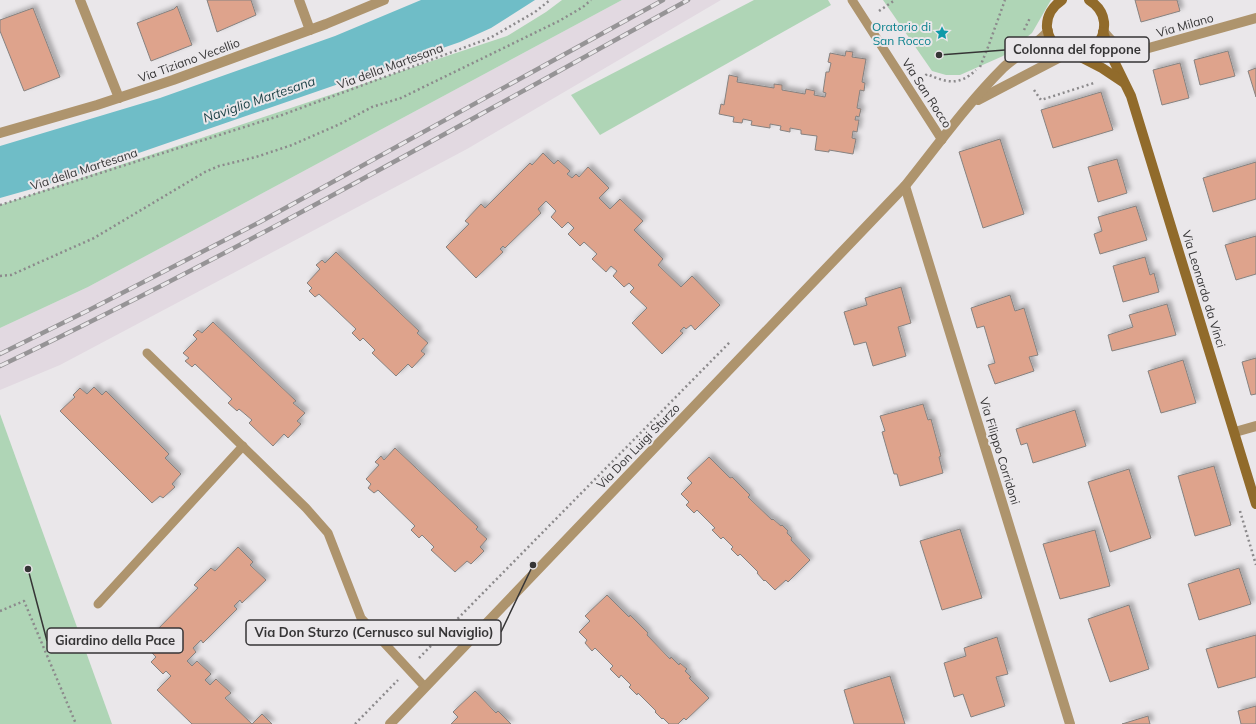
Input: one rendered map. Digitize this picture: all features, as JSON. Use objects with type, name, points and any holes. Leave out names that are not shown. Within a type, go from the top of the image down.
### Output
[{"type":"street","points":[[80,0],[119,98]]},
{"type":"street","points":[[299,0],[310,30]]},
{"type":"street","name":"Via Tiziano Vecellio","points":[[0,133],[119,98],[310,30],[384,0]]},
{"type":"street","points":[[1060,1],[1053,8],[1048,17],[1048,31],[1054,43],[1058,48],[1102,68],[1124,83]]},
{"type":"street","name":"Via Leonardo da Vinci","points":[[1093,2],[1103,18],[1103,32],[1111,55],[1131,96],[1256,504]]},
{"type":"street","name":"Via Milano","points":[[1103,32],[1112,43],[1117,46],[1127,50],[1138,51],[1256,18]]},
{"type":"street","name":"Via San Rocco","points":[[905,186],[1002,68],[1048,31]]},
{"type":"street","points":[[1070,53],[1082,53],[1092,48],[1099,41],[1103,32]]},
{"type":"street","name":"Via San Rocco","points":[[971,104],[1070,53]]},
{"type":"street","name":"Via Don Luigi Sturzo","points":[[390,724],[905,186]]},
{"type":"street","name":"Via Filippo Corridoni","points":[[905,186],[1070,724]]},
{"type":"street","points":[[1235,432],[1256,426]]},
{"type":"lane","name":"Via San Rocco","points":[[852,0],[942,140]]},
{"type":"lane","points":[[147,353],[306,508],[328,533],[361,618],[426,687]]},
{"type":"lane","points":[[98,604],[243,446]]},
{"type":"path","name":"Via della Martesana","points":[[0,205],[282,115],[482,41],[490,38],[535,12],[550,0]]},
{"type":"path","points":[[0,276],[11,275],[94,238],[205,172],[219,166],[256,157],[292,145],[340,124],[372,107],[401,98],[559,21],[592,0]]},
{"type":"path","points":[[865,21],[895,0]]},
{"type":"path","points":[[909,89],[927,74],[939,80],[955,82],[969,77],[980,66],[1005,0]]},
{"type":"path","points":[[1023,32],[1033,13]]},
{"type":"path","points":[[1024,76],[1041,100],[1097,82]]},
{"type":"path","points":[[355,724],[737,336]]},
{"type":"path","points":[[1238,504],[1256,565]]},
{"type":"path","points":[[0,612],[24,601],[76,724]]},
{"type":"shaded area","points":[[622,0],[721,0],[467,149],[60,365],[0,390],[0,328],[88,287]]},
{"type":"green space","points":[[562,0],[622,0],[88,287],[0,328],[0,205],[507,36],[546,12]]},
{"type":"green space","points":[[754,0],[828,0],[831,5],[600,135],[571,95]]},
{"type":"green space","points":[[883,0],[1051,0],[1032,33],[1003,56],[960,75],[946,75],[932,71]]},
{"type":"green space","points":[[0,414],[112,724],[0,724]]},
{"type":"water","name":"Naviglio Martesana","points":[[421,0],[535,0],[491,28],[460,42],[46,185],[0,198],[0,146],[160,98],[335,36]]},
{"type":"building","points":[[207,0],[251,0],[256,15],[217,32]]},
{"type":"building","points":[[1135,0],[1177,0],[1180,11],[1141,22]]},
{"type":"building","points":[[177,6],[192,45],[151,61],[137,23],[174,9]]},
{"type":"building","points":[[33,8],[60,77],[24,91],[0,31],[0,20]]},
{"type":"building","points":[[846,51],[853,52],[852,57],[866,59],[862,82],[865,83],[864,91],[860,90],[857,108],[861,109],[859,117],[856,116],[855,120],[859,120],[857,132],[853,131],[852,138],[856,139],[853,154],[829,150],[829,152],[815,150],[817,136],[801,134],[801,130],[790,128],[790,132],[780,130],[781,126],[770,124],[770,128],[751,125],[752,121],[743,119],[742,123],[733,122],[734,117],[719,114],[721,104],[724,105],[729,75],[738,77],[737,82],[774,88],[774,84],[782,85],[782,90],[805,94],[806,89],[815,91],[814,95],[825,97],[826,93],[823,92],[826,72],[829,72],[831,63],[828,62],[830,53],[845,56]]},
{"type":"building","points":[[1228,51],[1235,76],[1200,85],[1194,60]]},
{"type":"building","points":[[1180,63],[1189,98],[1162,105],[1153,70]]},
{"type":"building","points":[[1256,68],[1256,97],[1248,71]]},
{"type":"building","points":[[1101,92],[1113,130],[1053,148],[1041,110]]},
{"type":"building","points":[[1000,139],[1024,214],[983,228],[959,152]]},
{"type":"building","points":[[543,153],[554,164],[558,160],[570,171],[567,174],[572,178],[576,174],[579,177],[588,167],[609,188],[599,198],[610,209],[620,199],[643,221],[634,230],[663,259],[658,265],[681,287],[692,276],[720,305],[695,330],[691,325],[686,329],[684,327],[680,331],[683,333],[662,354],[632,323],[647,308],[630,292],[634,288],[629,283],[624,287],[613,276],[617,271],[611,266],[606,272],[592,259],[597,254],[584,242],[580,246],[568,234],[574,228],[568,222],[562,228],[551,217],[556,211],[546,201],[538,209],[541,213],[505,248],[503,246],[500,249],[503,252],[476,278],[446,247],[469,224],[465,221],[481,204],[485,208],[530,163],[532,165]]},
{"type":"building","points":[[1117,159],[1127,193],[1098,202],[1088,167]]},
{"type":"building","points":[[1256,162],[1256,199],[1213,212],[1203,178]]},
{"type":"building","points":[[1136,206],[1147,240],[1100,254],[1094,234],[1102,231],[1098,217]]},
{"type":"building","points":[[1256,236],[1256,274],[1236,280],[1225,245]]},
{"type":"building","points":[[336,252],[419,331],[417,333],[428,343],[421,351],[425,354],[412,368],[408,364],[396,376],[372,353],[375,350],[363,338],[360,341],[352,333],[356,329],[319,294],[315,297],[309,291],[312,288],[307,283],[320,269],[316,265],[322,260],[325,263]]},
{"type":"building","points":[[1145,257],[1150,275],[1154,273],[1159,292],[1123,302],[1113,266]]},
{"type":"building","points":[[901,287],[911,323],[898,327],[906,356],[873,366],[866,342],[854,345],[844,312],[867,305],[865,298]]},
{"type":"building","points":[[1010,295],[1015,311],[1024,308],[1038,355],[1029,357],[1034,371],[995,384],[988,365],[995,363],[984,326],[977,328],[971,308]]},
{"type":"building","points":[[1167,304],[1176,335],[1112,351],[1108,335],[1133,327],[1129,315]]},
{"type":"building","points":[[213,322],[296,401],[293,403],[305,413],[297,421],[301,424],[288,438],[284,434],[273,446],[249,423],[252,420],[239,409],[237,411],[228,403],[232,399],[195,364],[192,367],[185,361],[189,358],[183,353],[197,339],[193,335],[198,330],[202,333]]},
{"type":"building","points":[[1256,358],[1256,394],[1251,395],[1242,362]]},
{"type":"building","points":[[1183,360],[1196,403],[1161,413],[1148,371]]},
{"type":"building","points":[[94,387],[102,395],[106,391],[169,454],[165,458],[181,474],[172,484],[175,487],[163,498],[160,496],[152,503],[60,411],[75,397],[73,395],[80,388],[87,394]]},
{"type":"building","points":[[923,404],[928,420],[931,419],[941,456],[939,457],[943,473],[900,486],[897,474],[894,474],[882,432],[885,431],[880,416]]},
{"type":"building","points":[[1075,410],[1086,446],[1033,463],[1027,443],[1021,445],[1016,429]]},
{"type":"building","points":[[395,448],[478,527],[476,529],[487,539],[480,547],[484,551],[471,564],[467,561],[455,572],[431,550],[434,547],[422,535],[419,538],[411,530],[415,526],[378,490],[374,493],[368,488],[371,484],[366,479],[379,465],[375,462],[381,456],[384,460]]},
{"type":"building","points":[[709,457],[750,495],[748,497],[772,520],[773,519],[781,526],[782,525],[788,531],[787,533],[792,538],[791,540],[810,560],[788,582],[786,580],[775,590],[765,580],[764,581],[757,573],[758,572],[740,554],[738,556],[731,549],[733,547],[723,537],[721,539],[712,530],[715,528],[697,510],[694,513],[686,505],[689,502],[681,494],[692,483],[687,478]]},
{"type":"building","points":[[1214,466],[1231,525],[1195,536],[1178,476]]},
{"type":"building","points":[[1129,469],[1151,538],[1110,552],[1088,482]]},
{"type":"building","points":[[960,529],[982,598],[942,610],[920,541]]},
{"type":"building","points":[[1095,530],[1110,586],[1060,599],[1043,544]]},
{"type":"building","points":[[238,547],[253,562],[250,565],[266,580],[242,603],[240,600],[234,606],[237,609],[203,643],[201,640],[193,648],[196,652],[187,661],[192,666],[197,661],[211,674],[205,680],[210,685],[216,679],[231,693],[225,698],[252,724],[192,724],[157,690],[171,676],[166,671],[163,674],[151,662],[156,657],[145,646],[156,635],[154,633],[198,588],[194,585],[211,568],[215,571]]},
{"type":"building","points":[[1239,568],[1251,604],[1199,620],[1188,584]]},
{"type":"building","points":[[607,595],[648,633],[647,635],[670,659],[671,657],[679,665],[680,663],[687,669],[685,671],[691,677],[689,678],[709,698],[686,720],[684,718],[678,724],[669,724],[663,718],[662,719],[638,693],[637,695],[629,687],[631,685],[621,675],[619,678],[610,669],[613,666],[595,648],[592,651],[585,643],[587,640],[579,632],[590,621],[585,616]]},
{"type":"building","points":[[1129,605],[1149,669],[1110,682],[1088,619]]},
{"type":"building","points":[[1256,635],[1256,677],[1218,688],[1206,649]]},
{"type":"building","points":[[997,637],[1008,674],[996,677],[1005,706],[971,717],[963,694],[954,697],[944,663],[966,656],[964,648]]},
{"type":"building","points":[[890,676],[905,724],[854,724],[844,690]]},
{"type":"building","points":[[475,691],[496,713],[498,711],[511,724],[451,724],[458,717],[453,712]]},
{"type":"building","points":[[1256,706],[1256,724],[1241,724],[1238,711]]},
{"type":"building","points":[[262,714],[272,724],[252,724]]},
{"type":"building","points":[[1148,716],[1150,724],[1122,724]]},
{"type":"railway","points":[[0,354],[260,222],[663,0]]},
{"type":"railway","points":[[0,366],[260,234],[688,0]]},
{"type":"place","name":"Oratorio di San Rocco","points":[[942,33]]},
{"type":"place","name":"Colonna del foppone","points":[[939,55]]},
{"type":"place","name":"Via Don Sturzo (Cernusco sul Naviglio)","points":[[533,565]]},
{"type":"place","name":"Giardino della Pace","points":[[28,569]]}]
